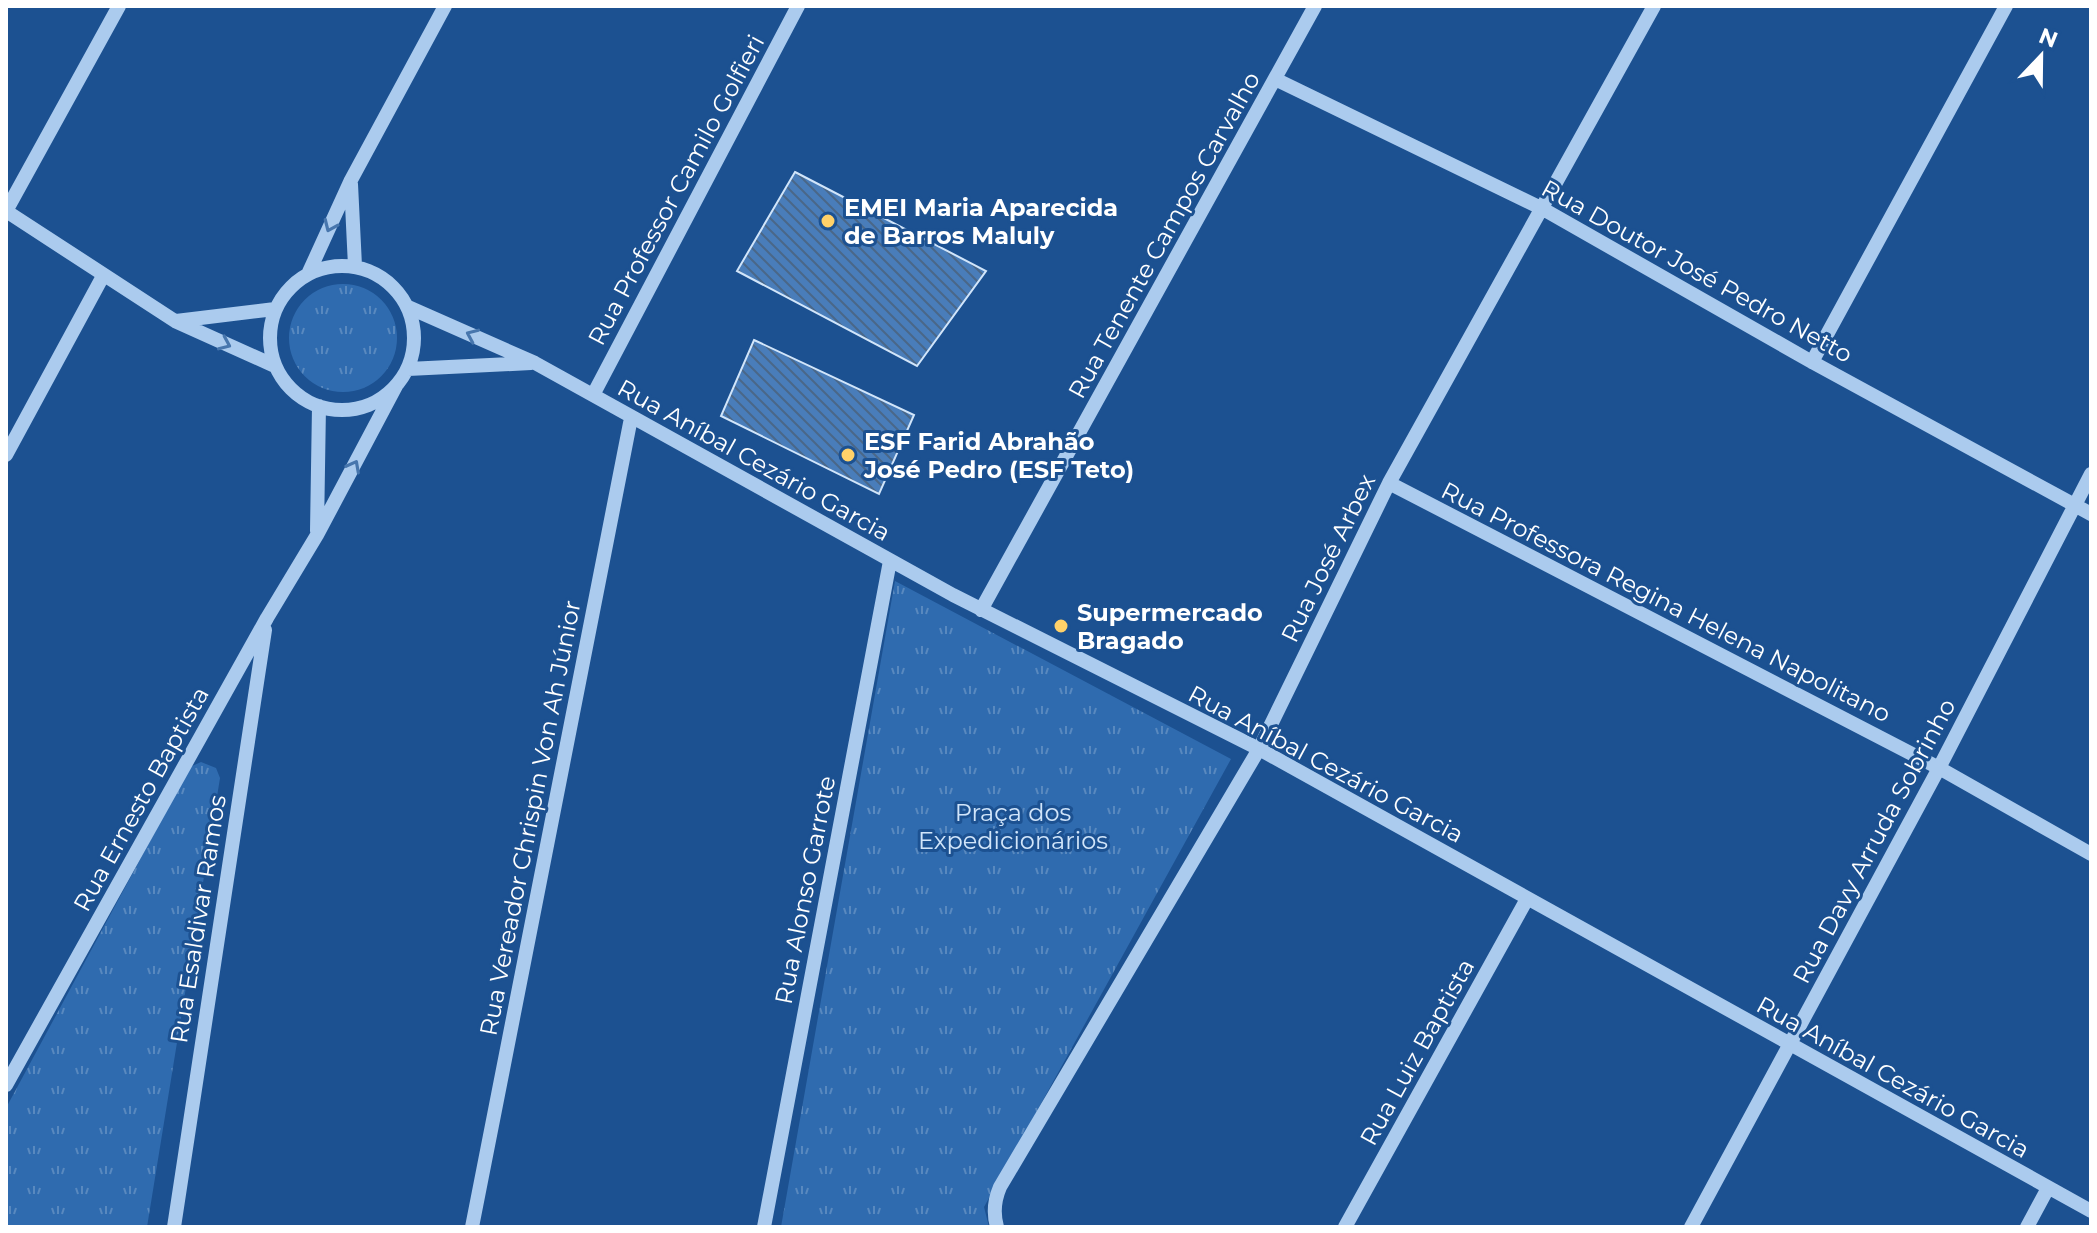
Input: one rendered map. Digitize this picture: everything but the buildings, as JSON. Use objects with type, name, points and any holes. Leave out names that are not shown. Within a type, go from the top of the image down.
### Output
[{"type":"street","points":[[119,6],[6,211],[175,321],[275,366]]},
{"type":"street","points":[[309,272],[351,180],[445,6]]},
{"type":"street","name":"Rua Professor Camilo Golfieri","points":[[593,395],[798,6]]},
{"type":"street","name":"Rua Tenente Campos Carvalho","points":[[981,610],[1315,6]]},
{"type":"street","name":"Rua José Arbex","points":[[997,1227],[994,1211],[1000,1187],[1259,749],[1389,483],[1654,6]]},
{"type":"street","points":[[1812,362],[2006,6]]},
{"type":"street","name":"Rua Doutor José Pedro Netto","points":[[1275,79],[1543,209],[1812,362],[2091,514]]},
{"type":"street","points":[[351,180],[355,266]]},
{"type":"street","points":[[331,266],[355,266],[377,274],[395,288],[408,307],[414,327],[414,349],[408,369],[396,386],[381,399],[361,407],[340,410],[319,406],[301,397],[286,383],[275,366],[269,337],[275,309],[289,288],[309,272],[331,266]]},
{"type":"street","points":[[6,455],[103,276]]},
{"type":"street","name":"Rua Aníbal Cezário Garcia","points":[[408,307],[535,363],[981,610],[1259,749],[2091,1211]]},
{"type":"street","points":[[175,321],[275,309]]},
{"type":"street","points":[[408,369],[535,363]]},
{"type":"street","name":"Rua Ernesto Baptista","points":[[6,1085],[267,618],[317,535],[396,386]]},
{"type":"street","points":[[317,535],[319,406]]},
{"type":"street","name":"Rua Vereador Chrispin Von Ah Júnior","points":[[472,1227],[631,418]]},
{"type":"street","name":"Rua Davy Arruda Sobrinho","points":[[1691,1227],[1792,1045],[2091,474]]},
{"type":"street","name":"Rua Professora Regina Helena Napolitano","points":[[1389,483],[1939,768],[2091,854]]},
{"type":"street","name":"Rua Alonso Garrote","points":[[764,1227],[890,561]]},
{"type":"street","name":"Rua Esaldivar Ramos","points":[[174,1227],[267,618]]},
{"type":"street","name":"Rua Luiz Baptista","points":[[1345,1227],[1527,899]]},
{"type":"street","points":[[2027,1227],[2048,1188]]},
{"type":"green space","points":[[343,284],[364,288],[381,300],[393,317],[397,338],[393,359],[381,376],[364,388],[343,392],[322,388],[305,376],[293,359],[289,338],[293,317],[305,300],[322,288]]},
{"type":"green space","name":"Praça dos Expedicionários","points":[[895,581],[1231,759],[984,1207],[989,1227],[781,1227]]},
{"type":"green space","points":[[201,762],[216,768],[220,778],[147,1227],[6,1227],[6,1108],[190,767]]},
{"type":"place","name":"EMEI Maria Aparecida de Barros Maluly","points":[[828,221]]},
{"type":"place","name":"ESF Farid Abrahão José Pedro (ESF Teto)","points":[[848,455]]},
{"type":"place","name":"Supermercado Bragado","points":[[1061,626]]}]
